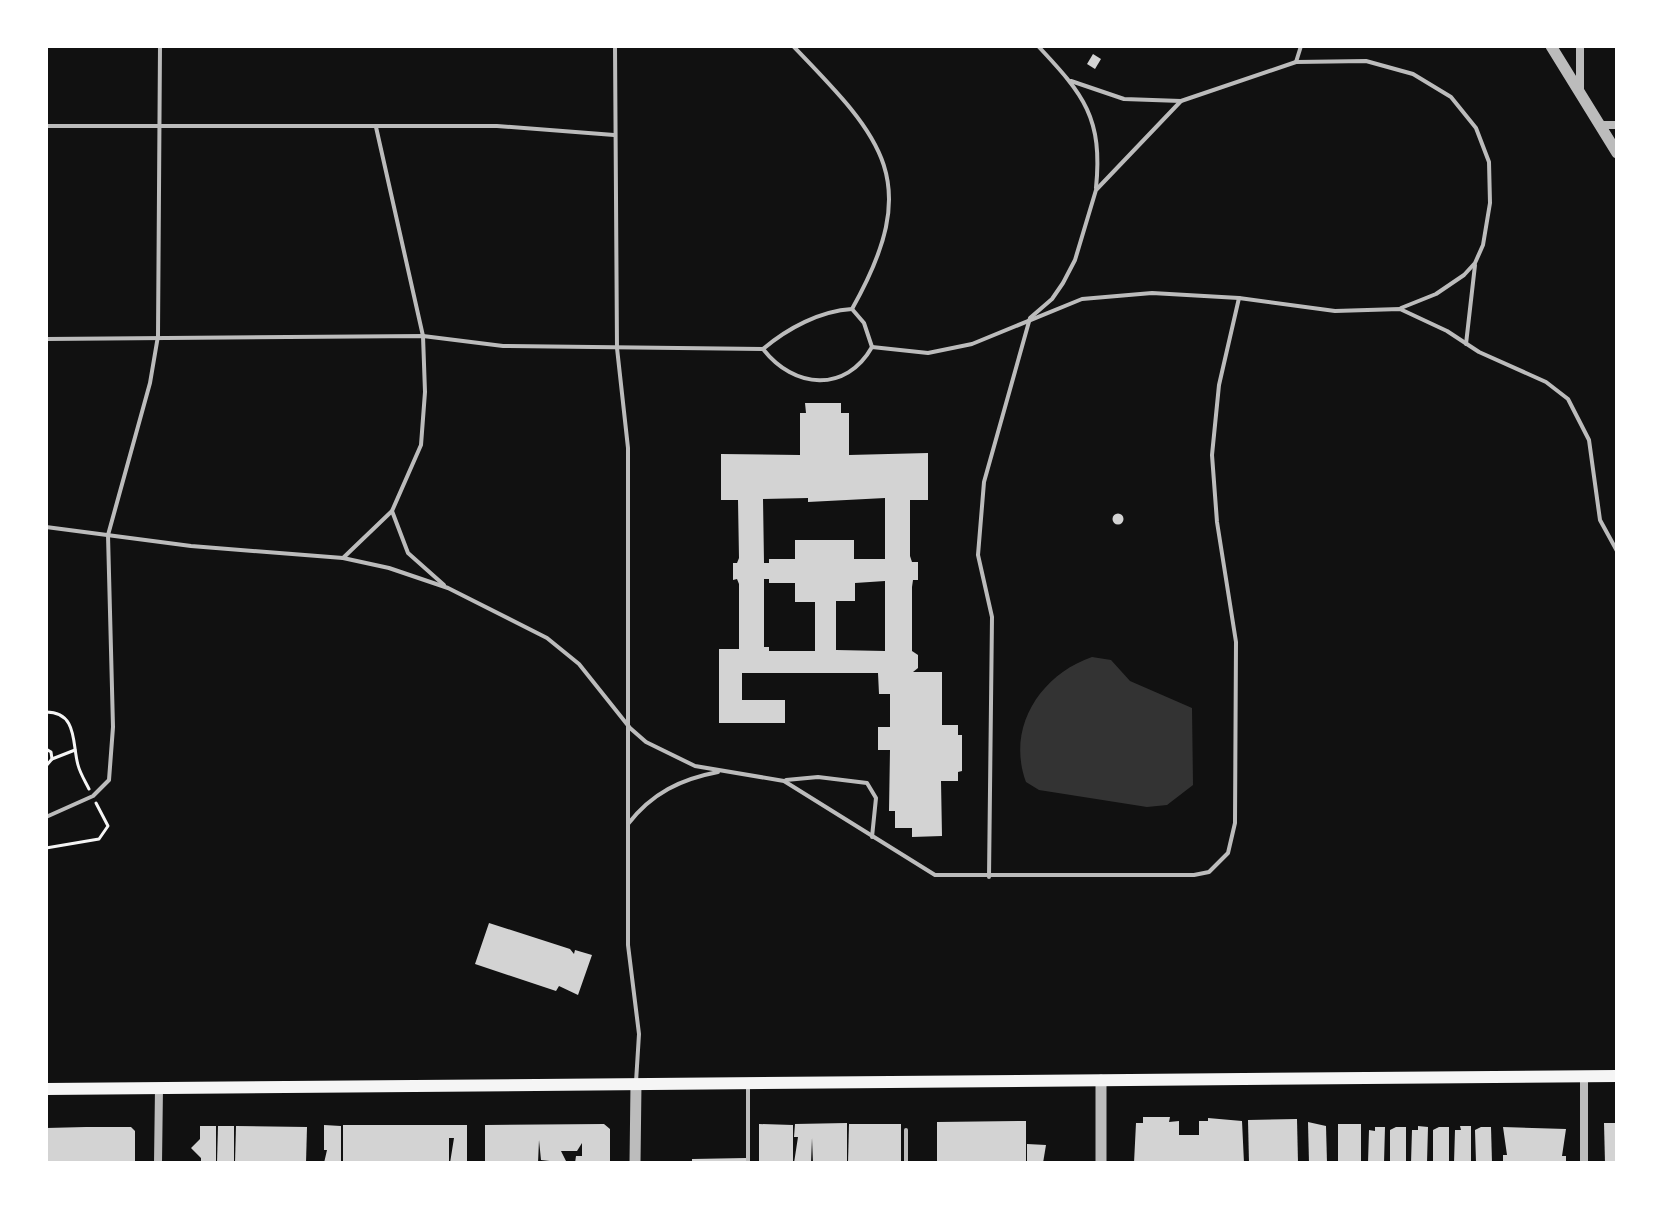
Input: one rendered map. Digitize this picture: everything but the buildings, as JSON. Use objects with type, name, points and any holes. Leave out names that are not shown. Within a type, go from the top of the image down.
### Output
[{"type":"main road","points":[[46,1089],[1617,1076]]},
{"type":"street","points":[[1551,46],[1617,153]]},
{"type":"street","points":[[1580,46],[1580,91]]},
{"type":"street","points":[[1600,125],[1617,125]]},
{"type":"street","points":[[1584,1076],[1584,1163]]},
{"type":"street","points":[[1101,1080],[1101,1163]]},
{"type":"street","points":[[635,1163],[636,1084]]},
{"type":"street","points":[[158,1163],[159,1088]]},
{"type":"lane","points":[[46,817],[93,796],[109,780],[113,727],[108,535],[150,383],[158,336],[160,46]]},
{"type":"lane","points":[[615,46],[617,348],[628,448],[628,945],[639,1034],[636,1084]]},
{"type":"lane","points":[[793,46],[869,129],[881,154],[888,182],[889,205],[881,253],[852,309]]},
{"type":"lane","points":[[989,877],[992,617],[978,555],[984,482],[1030,318],[1052,299],[1075,260],[1096,190],[1098,143],[1089,106],[1038,46]]},
{"type":"lane","points":[[1296,62],[1301,46]]},
{"type":"lane","points":[[1070,80],[1124,99],[1181,101],[1296,62],[1341,59],[1388,65],[1413,74],[1451,97],[1476,128],[1489,162],[1487,221],[1475,263],[1466,344]]},
{"type":"lane","points":[[1096,190],[1181,101]]},
{"type":"lane","points":[[46,126],[497,126],[614,135]]},
{"type":"lane","points":[[343,558],[392,511],[421,445],[425,392],[423,336],[376,127]]},
{"type":"lane","points":[[872,347],[928,353],[972,344],[1082,299],[1152,293],[1239,298],[1335,311],[1400,309],[1443,290],[1475,263]]},
{"type":"lane","points":[[784,781],[871,838],[935,875],[1194,875],[1209,872],[1228,853],[1235,823],[1236,642],[1217,522],[1212,455],[1219,385],[1239,298]]},
{"type":"lane","points":[[852,309],[864,323],[872,347]]},
{"type":"lane","points":[[46,339],[423,336],[503,346],[763,349],[786,332],[823,314],[852,309]]},
{"type":"lane","points":[[1400,309],[1546,382],[1568,399],[1589,440],[1600,520],[1617,551]]},
{"type":"lane","points":[[763,349],[792,375],[836,379],[858,368],[872,347]]},
{"type":"lane","points":[[392,511],[408,553],[448,588]]},
{"type":"lane","points":[[46,527],[343,558],[389,568],[448,588],[547,638],[579,664],[630,728],[661,751],[721,772],[784,781],[818,777],[867,783],[875,791],[876,798],[871,838]]},
{"type":"lane","points":[[628,825],[661,791],[698,776],[721,772]]},
{"type":"lane","points":[[748,1083],[748,1163]]},
{"type":"lane","points":[[906,1130],[906,1163]]},
{"type":"path","points":[[46,749],[51,752],[52,759]]},
{"type":"path","points":[[46,766],[52,759],[76,750]]},
{"type":"shaded area","points":[[1092,657],[1111,660],[1130,681],[1192,708],[1193,785],[1167,805],[1147,807],[1039,790],[1026,782],[1021,762],[1021,742],[1024,723],[1032,706],[1057,677],[1073,665]]}]
